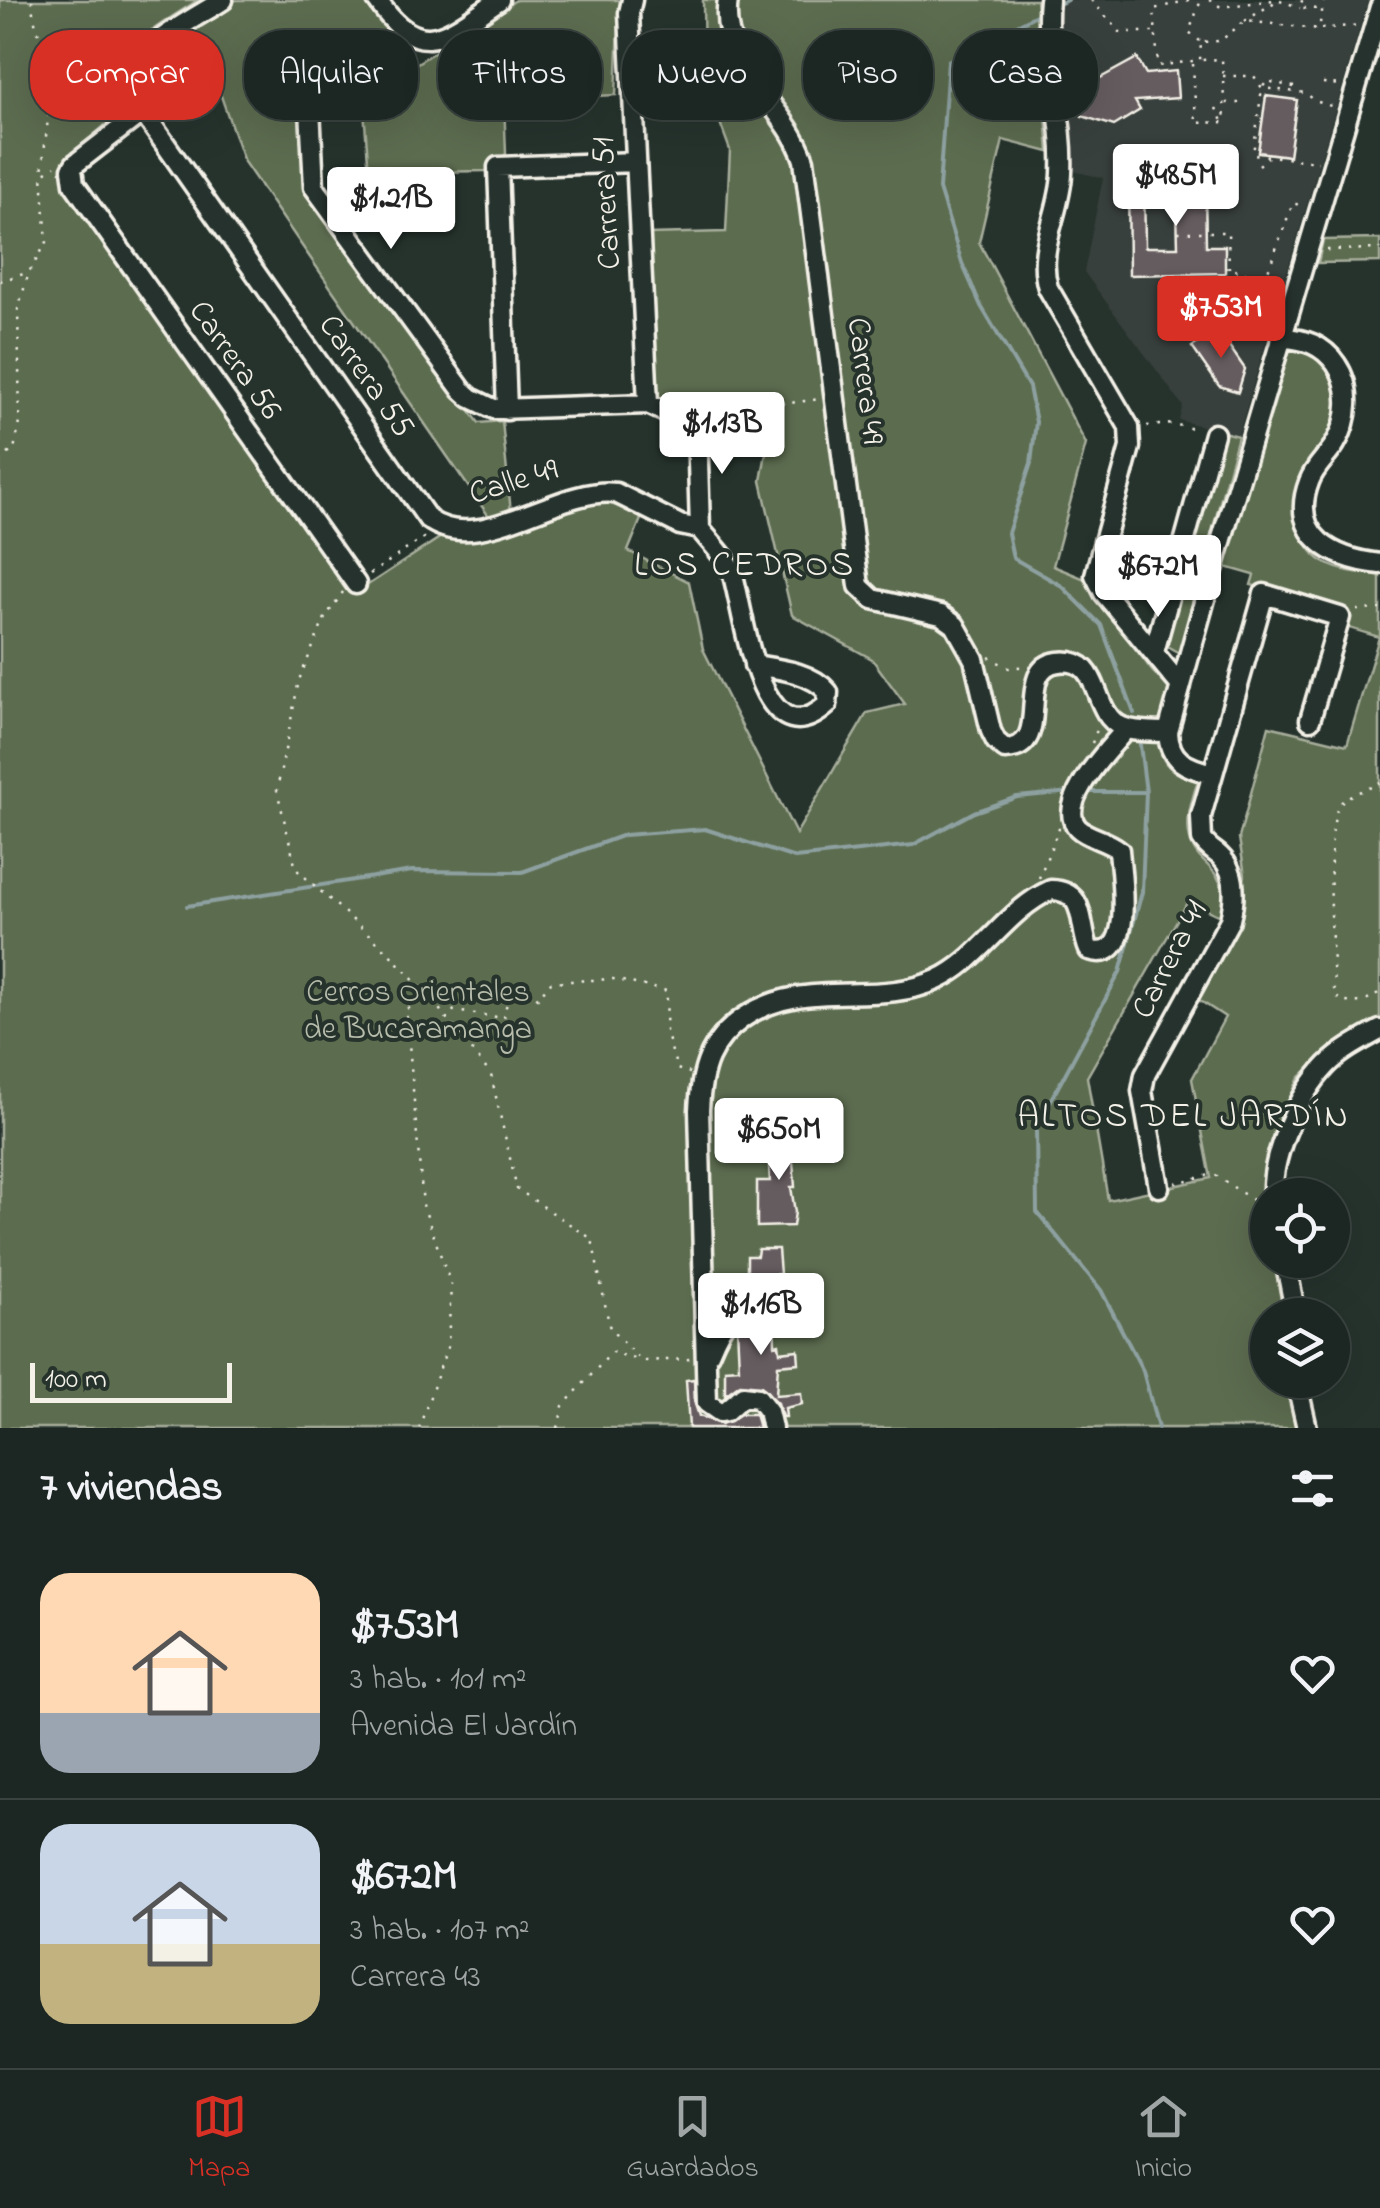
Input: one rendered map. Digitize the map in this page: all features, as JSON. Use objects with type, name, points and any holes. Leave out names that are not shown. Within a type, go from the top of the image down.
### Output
[{"type":"street","points":[[178,30],[223,0]]},
{"type":"street","points":[[377,0],[401,31],[426,38],[449,33],[500,0]]},
{"type":"street","name":"Carrera 51","points":[[632,0],[629,13],[648,404]]},
{"type":"street","name":"Carrera 49","points":[[728,0],[726,21],[730,40],[800,147],[804,160],[858,586],[873,599],[948,619],[970,648]]},
{"type":"street","points":[[1048,7],[1062,174],[1044,272],[1048,288],[1130,428],[1130,447],[1095,575],[1104,593],[1181,686]]},
{"type":"street","points":[[1213,774],[1180,764],[1172,754],[1168,732],[1378,15]]},
{"type":"street","points":[[72,169],[131,120]]},
{"type":"street","name":"Carrera 55","points":[[147,120],[428,518],[440,526]]},
{"type":"street","points":[[311,120],[314,187],[462,390],[481,404],[507,410],[648,404],[697,427],[700,529],[731,568],[754,665]]},
{"type":"street","points":[[507,410],[498,167],[636,162]]},
{"type":"street","name":"Carrera 56","points":[[72,169],[81,197],[356,584]]},
{"type":"street","points":[[1284,338],[1316,345],[1330,356],[1340,369],[1347,396],[1343,428],[1313,474],[1305,498],[1306,518],[1316,539],[1346,559],[1380,564]]},
{"type":"street","points":[[1154,652],[1214,434]]},
{"type":"street","name":"Calle 49","points":[[440,526],[482,528],[593,492],[616,493],[680,524],[700,529]]},
{"type":"street","name":"Carrera 41","points":[[1158,1186],[1142,1091],[1146,1075],[1230,920],[1234,903],[1228,867],[1202,839],[1201,816],[1264,594],[1340,617]]},
{"type":"street","points":[[1310,720],[1340,617]]},
{"type":"street","points":[[970,648],[991,731],[1006,749],[1021,746],[1031,732],[1041,671],[1049,664],[1068,662],[1091,674],[1104,710],[1113,721],[1126,729],[1168,732]]},
{"type":"street","points":[[772,1428],[768,1412],[758,1398],[743,1396],[720,1412],[709,1406],[700,1076],[717,1042],[762,1006],[788,997],[900,989],[937,980],[954,971],[1029,903],[1051,890],[1068,893],[1082,911],[1089,950],[1100,953],[1118,944],[1122,935],[1119,850],[1075,825],[1078,792],[1126,729]]},
{"type":"street","points":[[1275,1178],[1304,1099],[1331,1061],[1380,1030]]},
{"type":"street","points":[[707,1358],[722,1322],[732,1310],[742,1300],[770,1288]]},
{"type":"street","points":[[1300,1398],[1307,1428]]},
{"type":"path","points":[[0,461],[14,450],[20,423],[18,308],[29,272],[46,242],[42,175],[50,92],[48,62],[36,31],[32,0]]},
{"type":"path","points":[[1092,0],[1120,32],[1155,32]]},
{"type":"path","points":[[1189,0],[1154,9],[1158,66],[1222,60],[1223,122]]},
{"type":"path","points":[[1201,0],[1186,32],[1200,42],[1220,41],[1277,0]]},
{"type":"path","points":[[1208,0],[1221,7],[1277,0],[1322,10]]},
{"type":"path","points":[[1301,8],[1302,0]]},
{"type":"path","points":[[1319,29],[1324,0]]},
{"type":"path","points":[[1245,21],[1319,29],[1378,15]]},
{"type":"path","points":[[1200,42],[1200,60]]},
{"type":"path","points":[[1193,62],[1196,123],[1223,122]]},
{"type":"path","points":[[1223,76],[1254,76],[1262,88],[1253,154],[1334,164]]},
{"type":"path","points":[[1262,88],[1294,87],[1315,101],[1350,112]]},
{"type":"path","points":[[1291,100],[1294,87]]},
{"type":"path","points":[[1225,103],[1238,102],[1238,108]]},
{"type":"path","points":[[1216,108],[1223,122]]},
{"type":"path","points":[[1259,165],[1269,156]]},
{"type":"path","points":[[42,175],[55,166],[72,169]]},
{"type":"path","points":[[1254,309],[1293,203],[1320,213]]},
{"type":"path","points":[[1178,232],[1228,232],[1227,268],[1298,289]]},
{"type":"path","points":[[1310,250],[1380,248]]},
{"type":"path","points":[[0,282],[29,272]]},
{"type":"path","points":[[697,427],[728,410],[836,397]]},
{"type":"path","points":[[1130,428],[1173,424],[1214,434]]},
{"type":"path","name":"Calle 49","points":[[429,997],[385,950],[296,869],[278,790],[299,680],[325,618],[347,587],[440,526]]},
{"type":"path","points":[[1340,617],[1356,610],[1380,608]]},
{"type":"path","points":[[970,648],[1009,668],[1049,664]]},
{"type":"path","points":[[1380,782],[1368,791],[1347,797],[1332,818],[1334,988],[1339,1000],[1348,1003],[1363,1003],[1380,992]]},
{"type":"path","points":[[1029,903],[1062,818]]},
{"type":"path","points":[[429,997],[454,1011],[504,1018],[510,985],[524,987],[538,998],[551,982],[613,979],[667,990],[666,1031],[677,1068],[700,1076]]},
{"type":"path","points":[[429,997],[492,1075],[516,1189],[592,1238],[610,1329],[642,1361]]},
{"type":"path","points":[[419,1428],[448,1345],[451,1285],[423,1206],[414,1117],[406,1009],[429,997]]},
{"type":"path","points":[[1158,1186],[1214,1174],[1250,1198]]},
{"type":"path","points":[[558,1428],[563,1406],[612,1352],[642,1361],[707,1358]]},
{"type":"shaded area","points":[[1062,0],[1368,0],[1238,436],[1179,420],[1183,406],[1084,272],[1103,178],[1069,170],[1066,120],[1098,120],[1098,30],[1060,30]]},
{"type":"green space","name":"Cerros Orientales de Bucaramanga","points":[[0,0],[198,0],[152,30],[30,30],[30,120],[111,120],[71,154],[62,173],[65,189],[354,594],[441,537],[478,536],[579,504],[604,502],[643,514],[628,551],[689,582],[703,649],[796,834],[867,713],[905,704],[872,659],[792,615],[761,481],[771,425],[729,411],[705,422],[655,398],[648,234],[726,232],[730,150],[719,120],[783,120],[783,30],[703,30],[703,0],[1036,0],[1039,30],[953,30],[953,120],[1046,120],[1049,152],[1003,140],[979,242],[1086,444],[1053,566],[1085,579],[1152,671],[1172,691],[1161,734],[1163,758],[1181,775],[1198,780],[1189,813],[1189,834],[1198,855],[1217,876],[1223,899],[1222,917],[1188,901],[1087,1077],[1108,1200],[1211,1178],[1192,1079],[1225,1017],[1196,998],[1238,918],[1245,875],[1239,838],[1269,726],[1347,745],[1379,637],[1346,627],[1349,612],[1251,585],[1254,575],[1222,566],[1284,348],[1326,358],[1340,389],[1337,417],[1298,485],[1301,531],[1307,545],[1324,562],[1336,568],[1380,575],[1380,1019],[1337,1043],[1299,1078],[1276,1128],[1265,1178],[1250,1178],[1250,1278],[1277,1278],[1281,1298],[1250,1298],[1250,1398],[1289,1398],[1296,1428],[0,1428]]},
{"type":"green space","points":[[236,0],[370,0],[388,30],[244,30],[244,120],[299,120],[305,187],[479,423],[502,421],[511,513],[490,518],[244,162],[224,104],[224,30],[191,30]]},
{"type":"green space","points":[[516,0],[620,0],[616,95],[602,96],[602,30],[469,30]]},
{"type":"green space","points":[[438,50],[438,120],[505,120],[506,154],[486,171],[369,173],[365,120],[418,120],[418,63]]},
{"type":"green space","points":[[1380,239],[1380,262],[1318,263],[1323,240]]},
{"type":"green space","points":[[1223,432],[1238,436],[1179,653],[1165,645]]},
{"type":"building","points":[[1137,58],[1146,74],[1176,71],[1178,98],[1135,101],[1140,110],[1114,126],[1095,120],[1098,120],[1098,79]]},
{"type":"building","points":[[1266,96],[1297,100],[1289,156],[1258,152]]},
{"type":"building","points":[[1223,171],[1223,187],[1205,187],[1206,246],[1225,246],[1225,273],[1129,275],[1128,173],[1144,172],[1145,247],[1178,247],[1176,172]]},
{"type":"building","points":[[1218,330],[1245,369],[1238,392],[1219,386],[1192,347]]},
{"type":"building","points":[[790,1120],[804,1121],[803,1137],[791,1136],[793,1226],[757,1227],[757,1181],[770,1181],[768,1152],[782,1151],[781,1125],[790,1125]]},
{"type":"building","points":[[758,1249],[778,1249],[780,1274],[747,1277],[747,1256],[757,1256]]},
{"type":"building","points":[[759,1306],[774,1310],[775,1345],[779,1344],[780,1352],[798,1350],[799,1363],[778,1365],[776,1395],[801,1393],[802,1404],[785,1408],[786,1417],[782,1417],[778,1403],[761,1386],[740,1384],[725,1395],[725,1369],[739,1368],[737,1326]]},
{"type":"building","points":[[694,1379],[699,1416],[722,1424],[741,1414],[755,1414],[759,1428],[689,1428],[686,1380]]},
{"type":"waterway","points":[[1055,6],[1067,0]]},
{"type":"waterway","points":[[1042,12],[948,61],[939,189],[962,263],[981,306],[1029,387],[1036,422],[1031,463],[1008,533],[1013,558],[1062,586],[1101,625],[1134,713]]},
{"type":"waterway","points":[[1139,737],[1146,792],[1142,892],[1120,972],[1036,1128],[1037,1212],[1101,1290],[1143,1371],[1158,1428]]},
{"type":"waterway","points":[[187,906],[412,871],[522,872],[624,835],[705,829],[795,858],[913,845],[974,812],[1017,797],[1071,792]]},
{"type":"waterway","points":[[1086,792],[1146,792]]},
{"type":"district","name":"LOS CEDROS","points":[[745,566]]},
{"type":"district","name":"ALTOS DEL JARDÍN","points":[[1184,1117]]}]
